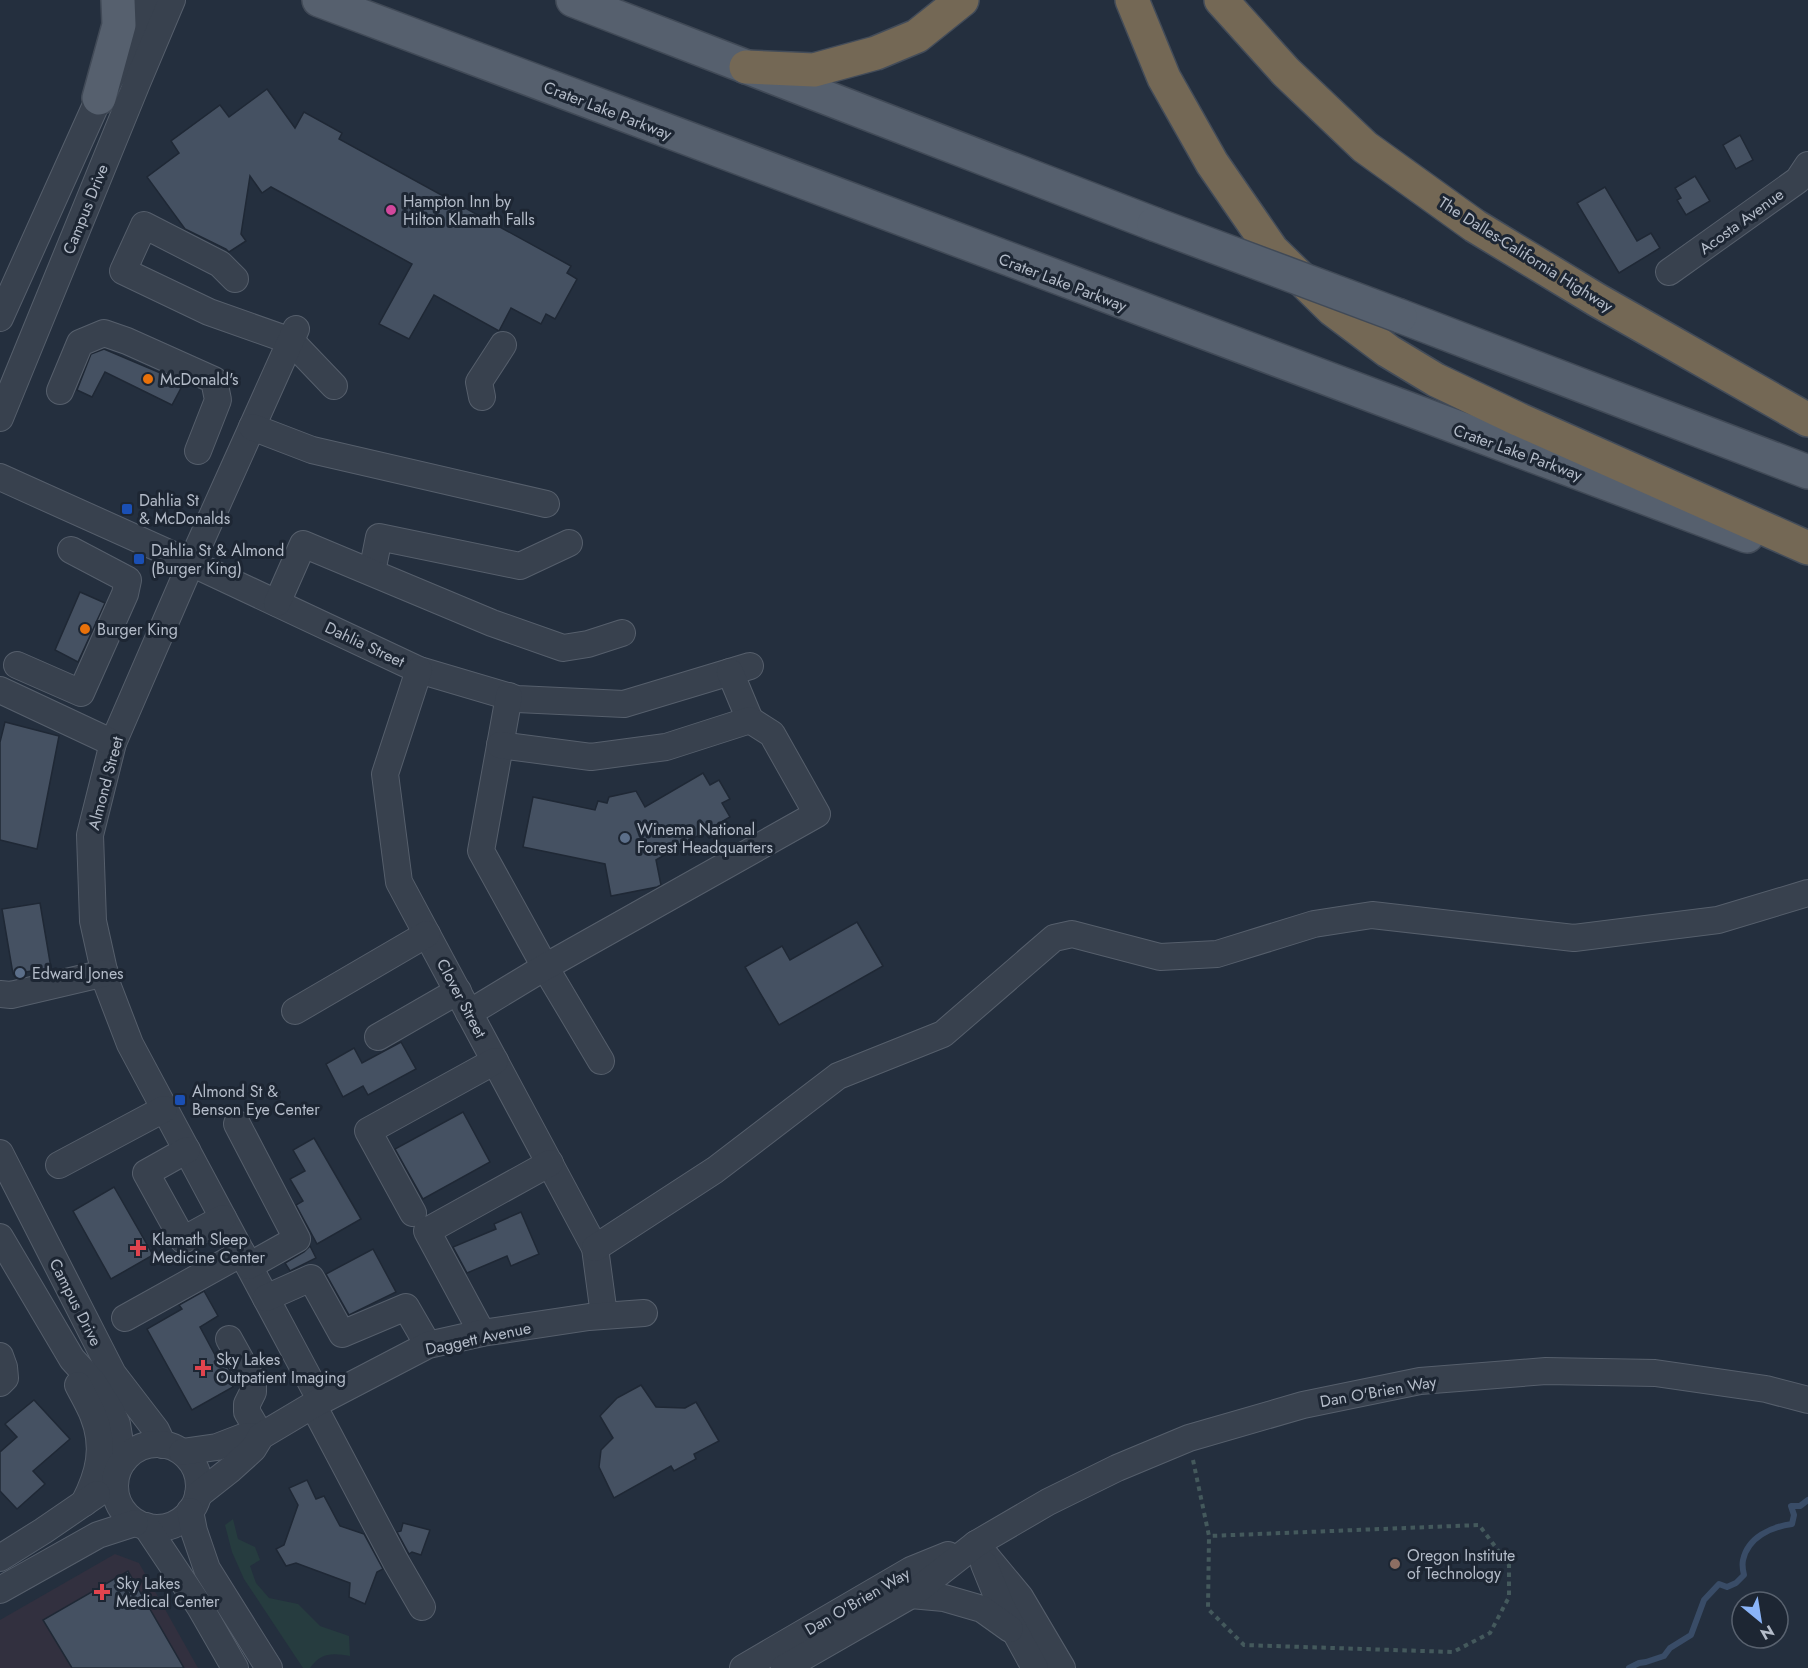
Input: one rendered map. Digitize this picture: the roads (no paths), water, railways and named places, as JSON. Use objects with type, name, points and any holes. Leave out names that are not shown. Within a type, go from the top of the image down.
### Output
[{"type":"highway","points":[[746,67],[814,70],[876,53],[916,36],[962,0]]},
{"type":"highway","points":[[1132,0],[1164,78],[1212,163],[1272,250],[1332,309],[1388,351],[1436,380],[1520,420],[1808,548]]},
{"type":"highway","name":"The Dalles-California Highway","points":[[1221,0],[1286,72],[1365,147],[1475,226],[1597,300],[1808,420]]},
{"type":"main road","points":[[99,98],[119,25],[118,0]]},
{"type":"main road","name":"Crater Lake Parkway","points":[[320,0],[762,169],[1808,558]]},
{"type":"main road","points":[[573,0],[1154,224],[1808,472]]},
{"type":"street","name":"Campus Drive","points":[[0,318],[99,98],[119,65],[147,0]]},
{"type":"street","name":"Campus Drive","points":[[0,418],[172,0]]},
{"type":"street","name":"Acosta Avenue","points":[[1669,272],[1798,180],[1808,165]]},
{"type":"street","points":[[235,279],[220,264],[144,225],[123,271],[209,312],[293,335],[334,386]]},
{"type":"street","points":[[60,391],[80,343],[104,333],[127,341],[214,380],[218,400],[198,451]]},
{"type":"street","name":"Almond Street","points":[[293,335],[113,744],[90,835],[93,921],[105,973],[129,1044],[266,1298],[422,1607]]},
{"type":"street","points":[[482,397],[479,382],[503,345]]},
{"type":"street","points":[[252,427],[312,450],[546,504]]},
{"type":"street","name":"Dahlia Street","points":[[0,477],[419,670],[517,699],[624,704],[740,669],[750,720]]},
{"type":"street","points":[[372,572],[379,537],[520,566],[569,543]]},
{"type":"street","points":[[277,603],[303,544],[492,623],[562,648],[588,644],[622,633]]},
{"type":"street","points":[[17,665],[81,693],[125,594],[128,580],[71,550]]},
{"type":"street","name":"Clover Street","points":[[419,670],[385,774],[399,882],[595,1248],[604,1315]]},
{"type":"street","points":[[0,690],[113,744]]},
{"type":"street","points":[[509,696],[481,851],[545,967],[601,1061]]},
{"type":"street","points":[[378,1037],[545,967],[817,814],[772,734],[750,720],[666,747],[591,757],[500,745]]},
{"type":"street","points":[[595,1248],[715,1170],[838,1076],[942,1034],[1054,938],[1072,934],[1160,957],[1218,954],[1314,924],[1372,915],[1574,938],[1718,920],[1808,893]]},
{"type":"street","points":[[295,1011],[428,934]]},
{"type":"street","points":[[0,994],[11,995],[105,973]]},
{"type":"street","points":[[412,1213],[368,1131],[495,1061]]},
{"type":"street","points":[[59,1165],[164,1109]]},
{"type":"street","points":[[124,1318],[245,1259],[297,1239],[237,1124]]},
{"type":"street","points":[[187,1150],[146,1173],[183,1240],[223,1218]]},
{"type":"street","name":"Campus Drive","points":[[0,1153],[113,1374],[173,1449]]},
{"type":"street","points":[[482,1333],[427,1232],[550,1163]]},
{"type":"street","name":"Campus Drive","points":[[0,1237],[72,1359],[93,1382],[111,1411],[117,1424],[119,1472]]},
{"type":"street","points":[[266,1298],[311,1278],[342,1334],[406,1307],[428,1345]]},
{"type":"street","name":"Daggett Avenue","points":[[173,1449],[218,1447],[243,1437],[261,1436],[317,1403],[428,1345],[482,1333],[604,1315],[644,1313]]},
{"type":"street","points":[[229,1339],[253,1382],[248,1412],[261,1436]]},
{"type":"street","points":[[0,1356],[5,1378],[0,1383]]},
{"type":"street","points":[[72,1359],[79,1387],[94,1416],[100,1445],[99,1464],[94,1483],[84,1503]]},
{"type":"street","name":"Dan O'Brien Way","points":[[784,1668],[911,1594],[976,1544],[1058,1497],[1117,1468],[1189,1438],[1303,1405],[1420,1381],[1546,1371],[1655,1373],[1766,1389],[1808,1400]]},
{"type":"street","name":"Daggett Avenue","points":[[194,1503],[253,1449],[261,1436]]},
{"type":"street","points":[[0,1558],[84,1503],[119,1472],[131,1453],[152,1444],[173,1449],[188,1458],[197,1473],[199,1484],[194,1503],[194,1531],[207,1569],[269,1668]]},
{"type":"street","points":[[119,1472],[118,1501],[124,1513],[140,1525],[200,1607],[235,1668]]},
{"type":"street","points":[[0,1590],[98,1535],[140,1525],[159,1528],[180,1521],[194,1503]]},
{"type":"street","points":[[976,1544],[1000,1606],[1035,1668]]},
{"type":"street","points":[[976,1544],[1020,1597],[1062,1668]]},
{"type":"street","name":"Dan O'Brien Way","points":[[743,1668],[911,1570],[976,1544]]},
{"type":"street","points":[[911,1594],[944,1598],[982,1609],[1014,1632]]},
{"type":"waterway","points":[[1629,1668],[1664,1656],[1670,1648],[1691,1635],[1704,1600],[1719,1584],[1727,1587],[1736,1583],[1744,1575],[1743,1560],[1755,1539],[1776,1528],[1792,1524],[1794,1515],[1791,1506],[1800,1506],[1808,1500]]},
{"type":"place","name":"Hampton Inn by Hilton Klamath Falls","points":[[391,210]]},
{"type":"place","name":"McDonald's","points":[[148,379]]},
{"type":"place","name":"Dahlia St & McDonalds","points":[[127,509]]},
{"type":"place","name":"Dahlia St & Almond (Burger King)","points":[[139,559]]},
{"type":"place","name":"Burger King","points":[[85,629]]},
{"type":"place","name":"Winema National Forest Headquarters","points":[[625,838]]},
{"type":"place","name":"Edward Jones","points":[[20,973]]},
{"type":"place","name":"Almond St & Benson Eye Center","points":[[180,1100]]},
{"type":"place","name":"Klamath Sleep Medicine Center","points":[[138,1248]]},
{"type":"place","name":"Sky Lakes Outpatient Imaging","points":[[203,1368]]},
{"type":"place","name":"Oregon Institute of Technology","points":[[1395,1564]]},
{"type":"place","name":"Sky Lakes Medical Center","points":[[102,1592]]}]
